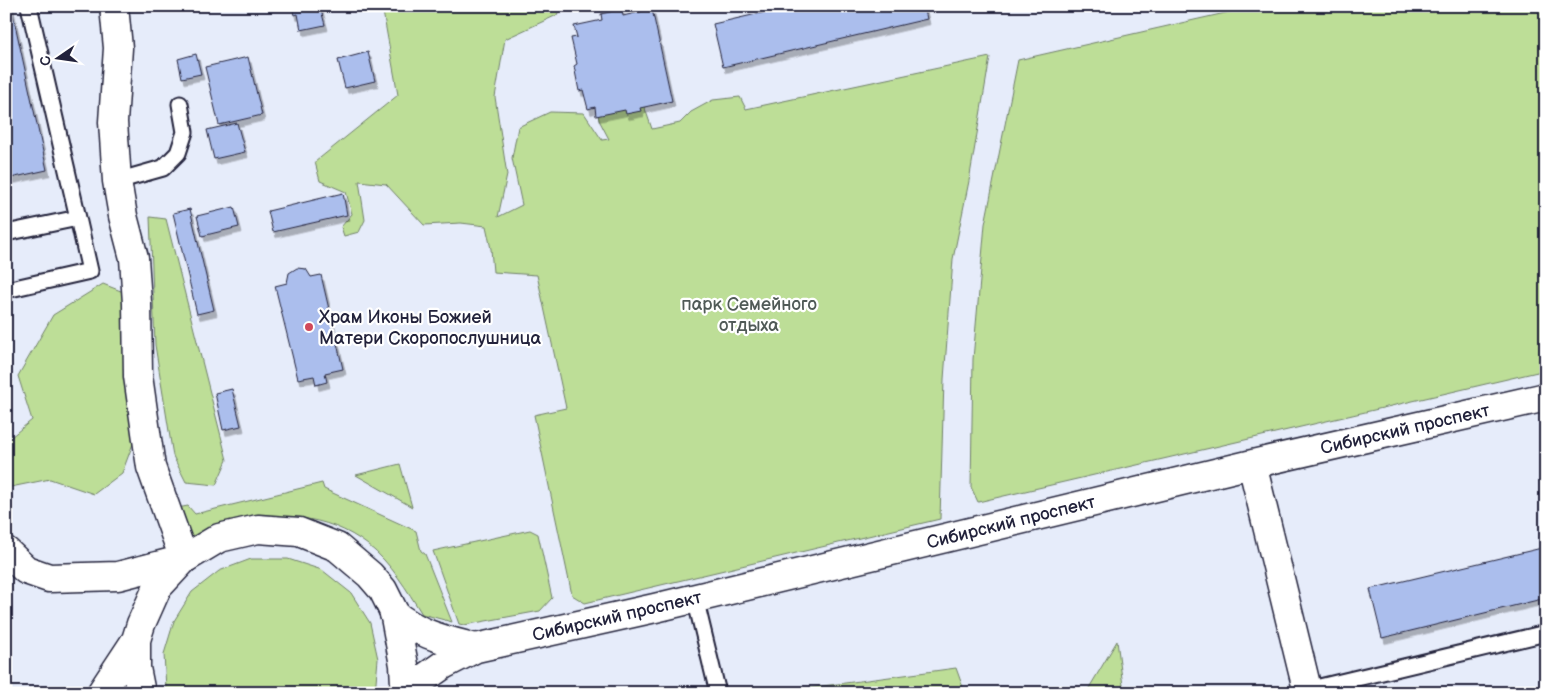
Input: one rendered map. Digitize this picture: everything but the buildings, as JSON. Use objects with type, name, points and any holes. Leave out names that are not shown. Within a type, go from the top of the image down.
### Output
[{"type":"street","points":[[6,551],[26,570],[48,578],[118,576],[184,559],[151,467],[138,376],[134,258],[123,216],[117,181],[113,122],[118,48],[114,6]]},
{"type":"street","name":"Сибирский проспект","points":[[411,693],[423,679],[443,664],[476,648],[696,598],[1252,464],[1546,397]]},
{"type":"street","points":[[1252,464],[1308,692]]},
{"type":"street","name":"Сибирский проспект","points":[[141,693],[136,668],[136,640],[157,588],[184,559],[219,538],[258,529],[299,532],[337,547],[370,575],[383,590],[394,614],[404,665],[405,684],[402,693]]},
{"type":"street","name":"Сибирский проспект","points":[[394,614],[411,627],[429,636],[476,648]]},
{"type":"street","points":[[101,693],[136,640]]},
{"type":"lane","points":[[6,290],[90,271],[29,6]]},
{"type":"lane","points":[[117,181],[163,168],[178,153],[185,132],[180,104]]},
{"type":"lane","points":[[6,233],[78,218]]},
{"type":"lane","points":[[696,598],[718,693]]},
{"type":"lane","points":[[1308,692],[1546,632]]},
{"type":"green space","name":"парк Семейного отдыха","points":[[382,6],[561,6],[557,15],[505,39],[495,97],[507,175],[498,217],[522,205],[512,158],[518,127],[550,112],[584,113],[602,140],[609,139],[599,120],[594,92],[637,85],[652,129],[680,123],[691,112],[713,100],[740,97],[746,109],[990,57],[969,181],[953,259],[944,379],[940,519],[585,603],[572,595],[534,415],[566,408],[537,275],[493,272],[486,226],[461,223],[424,225],[386,184],[359,181],[365,220],[359,232],[344,236],[341,227],[352,214],[346,192],[320,181],[315,162],[398,95]]},
{"type":"green space","points":[[1256,6],[1546,6],[1546,370],[978,502],[971,487],[973,359],[985,224],[1018,60]]},
{"type":"green space","points":[[150,217],[166,219],[227,460],[216,485],[186,482],[173,456],[155,345]]},
{"type":"green space","points":[[103,284],[126,293],[137,433],[122,473],[94,494],[50,479],[6,488],[6,441],[32,420],[18,376],[53,315]]},
{"type":"green space","points":[[400,464],[412,507],[356,475]]},
{"type":"green space","points":[[322,483],[324,489],[416,531],[421,551],[425,554],[452,622],[422,614],[398,577],[384,560],[368,545],[352,534],[335,526],[300,518],[263,518],[217,528],[190,539],[172,509],[188,506],[195,514]]},
{"type":"green space","points":[[530,530],[538,534],[552,598],[540,611],[464,625],[459,624],[433,551]]},
{"type":"green space","points":[[251,559],[288,559],[322,570],[351,593],[370,623],[378,659],[375,693],[168,693],[164,654],[174,621],[192,592],[219,571]]},
{"type":"green space","points":[[1117,641],[1124,693],[1086,693]]},
{"type":"green space","points":[[956,668],[965,693],[771,693]]},
{"type":"place","name":"Храм Иконы Божией Матери Скоропослушница","points":[[309,327]]}]
